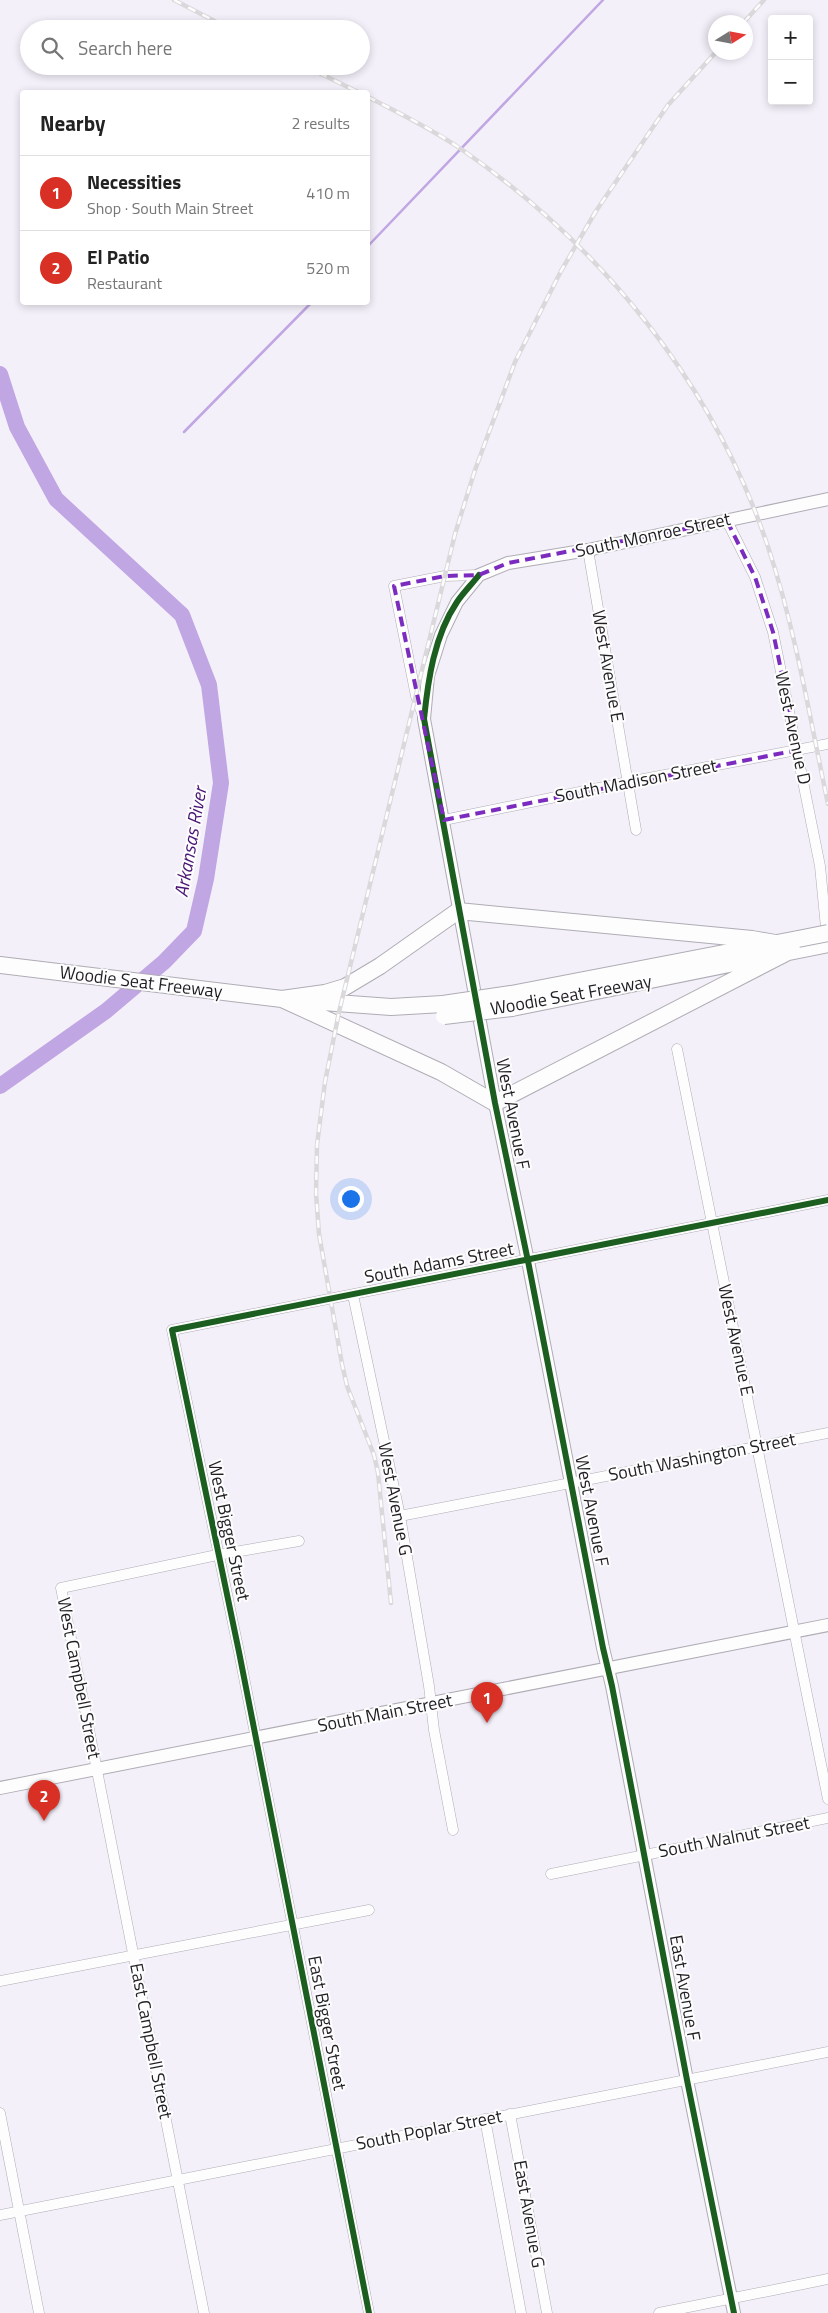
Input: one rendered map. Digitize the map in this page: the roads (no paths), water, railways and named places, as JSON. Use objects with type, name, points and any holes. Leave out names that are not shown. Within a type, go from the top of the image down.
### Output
[{"type":"main road","points":[[282,999],[325,993],[345,987],[380,966],[458,911],[752,939],[780,948]]},
{"type":"main road","name":"Woodie Seat Freeway","points":[[800,944],[828,932]]},
{"type":"main road","name":"Woodie Seat Freeway","points":[[0,965],[282,999],[339,1012],[386,1017],[512,1001],[800,944],[828,944]]},
{"type":"main road","points":[[282,999],[441,1072],[495,1103],[780,948]]},
{"type":"street","name":"South Monroe Street","points":[[479,576],[508,563],[588,550],[828,499]]},
{"type":"street","name":"West Avenue D","points":[[727,521],[755,577],[773,632],[820,866],[828,944]]},
{"type":"street","name":"West Avenue E","points":[[588,550],[636,830]]},
{"type":"street","points":[[424,719],[416,696],[394,586],[445,576],[479,576]]},
{"type":"street","name":"West Avenue F","points":[[479,576],[456,602],[441,634],[428,676],[424,719],[495,1103],[608,1669]]},
{"type":"street","name":"South Madison Street","points":[[444,820],[628,782],[828,744]]},
{"type":"street","name":"West Avenue E","points":[[677,1049],[828,1799]]},
{"type":"street","name":"South Adams Street","points":[[172,1330],[528,1261],[712,1222],[828,1200]]},
{"type":"street","name":"West Avenue G","points":[[353,1295],[400,1516],[431,1704]]},
{"type":"street","name":"West Bigger Street","points":[[172,1330],[256,1738]]},
{"type":"street","name":"South Washington Street","points":[[400,1516],[828,1433]]},
{"type":"street","points":[[217,1555],[299,1541]]},
{"type":"street","name":"West Campbell Street","points":[[97,1769],[61,1588],[217,1555]]},
{"type":"street","name":"South Main Street","points":[[0,1788],[828,1625]]},
{"type":"street","name":"East Avenue F","points":[[608,1669],[645,1854],[686,2080],[734,2313]]},
{"type":"street","points":[[431,1704],[434,1730],[453,1830]]},
{"type":"street","name":"East Bigger Street","points":[[256,1738],[335,2148],[369,2313]]},
{"type":"street","name":"East Campbell Street","points":[[97,1769],[204,2313]]},
{"type":"street","name":"South Walnut Street","points":[[551,1874],[828,1818]]},
{"type":"street","points":[[0,1982],[369,1910]]},
{"type":"street","name":"South Poplar Street","points":[[0,2215],[828,2052]]},
{"type":"street","points":[[0,2114],[39,2313]]},
{"type":"street","name":"East Avenue G","points":[[510,2114],[547,2313]]},
{"type":"street","points":[[485,2119],[521,2313]]},
{"type":"street","points":[[659,2313],[828,2279]]},
{"type":"waterway","points":[[370,244],[603,0]]},
{"type":"waterway","points":[[184,432],[309,305]]},
{"type":"waterway","name":"Arkansas River","points":[[0,374],[17,427],[56,499],[182,615],[209,685],[221,783],[206,879],[194,931],[164,962],[106,1011],[0,1086]]},
{"type":"railway","points":[[174,0],[213,20]]},
{"type":"railway","points":[[750,15],[764,0]]},
{"type":"railway","points":[[391,1603],[378,1473],[374,1455],[347,1386],[319,1234],[316,1193],[317,1145],[325,1082],[339,1012],[455,534],[475,470],[515,362],[561,271],[596,211],[668,105],[709,60]]},
{"type":"railway","points":[[323,75],[354,90]]},
{"type":"railway","points":[[370,98],[427,128],[461,149],[513,187],[561,229],[606,275],[648,324],[685,376],[718,431],[746,489],[769,550],[795,644],[828,804]]},
{"type":"place","name":"Necessities","points":[[487,1723]]},
{"type":"place","name":"El Patio","points":[[44,1821]]}]
